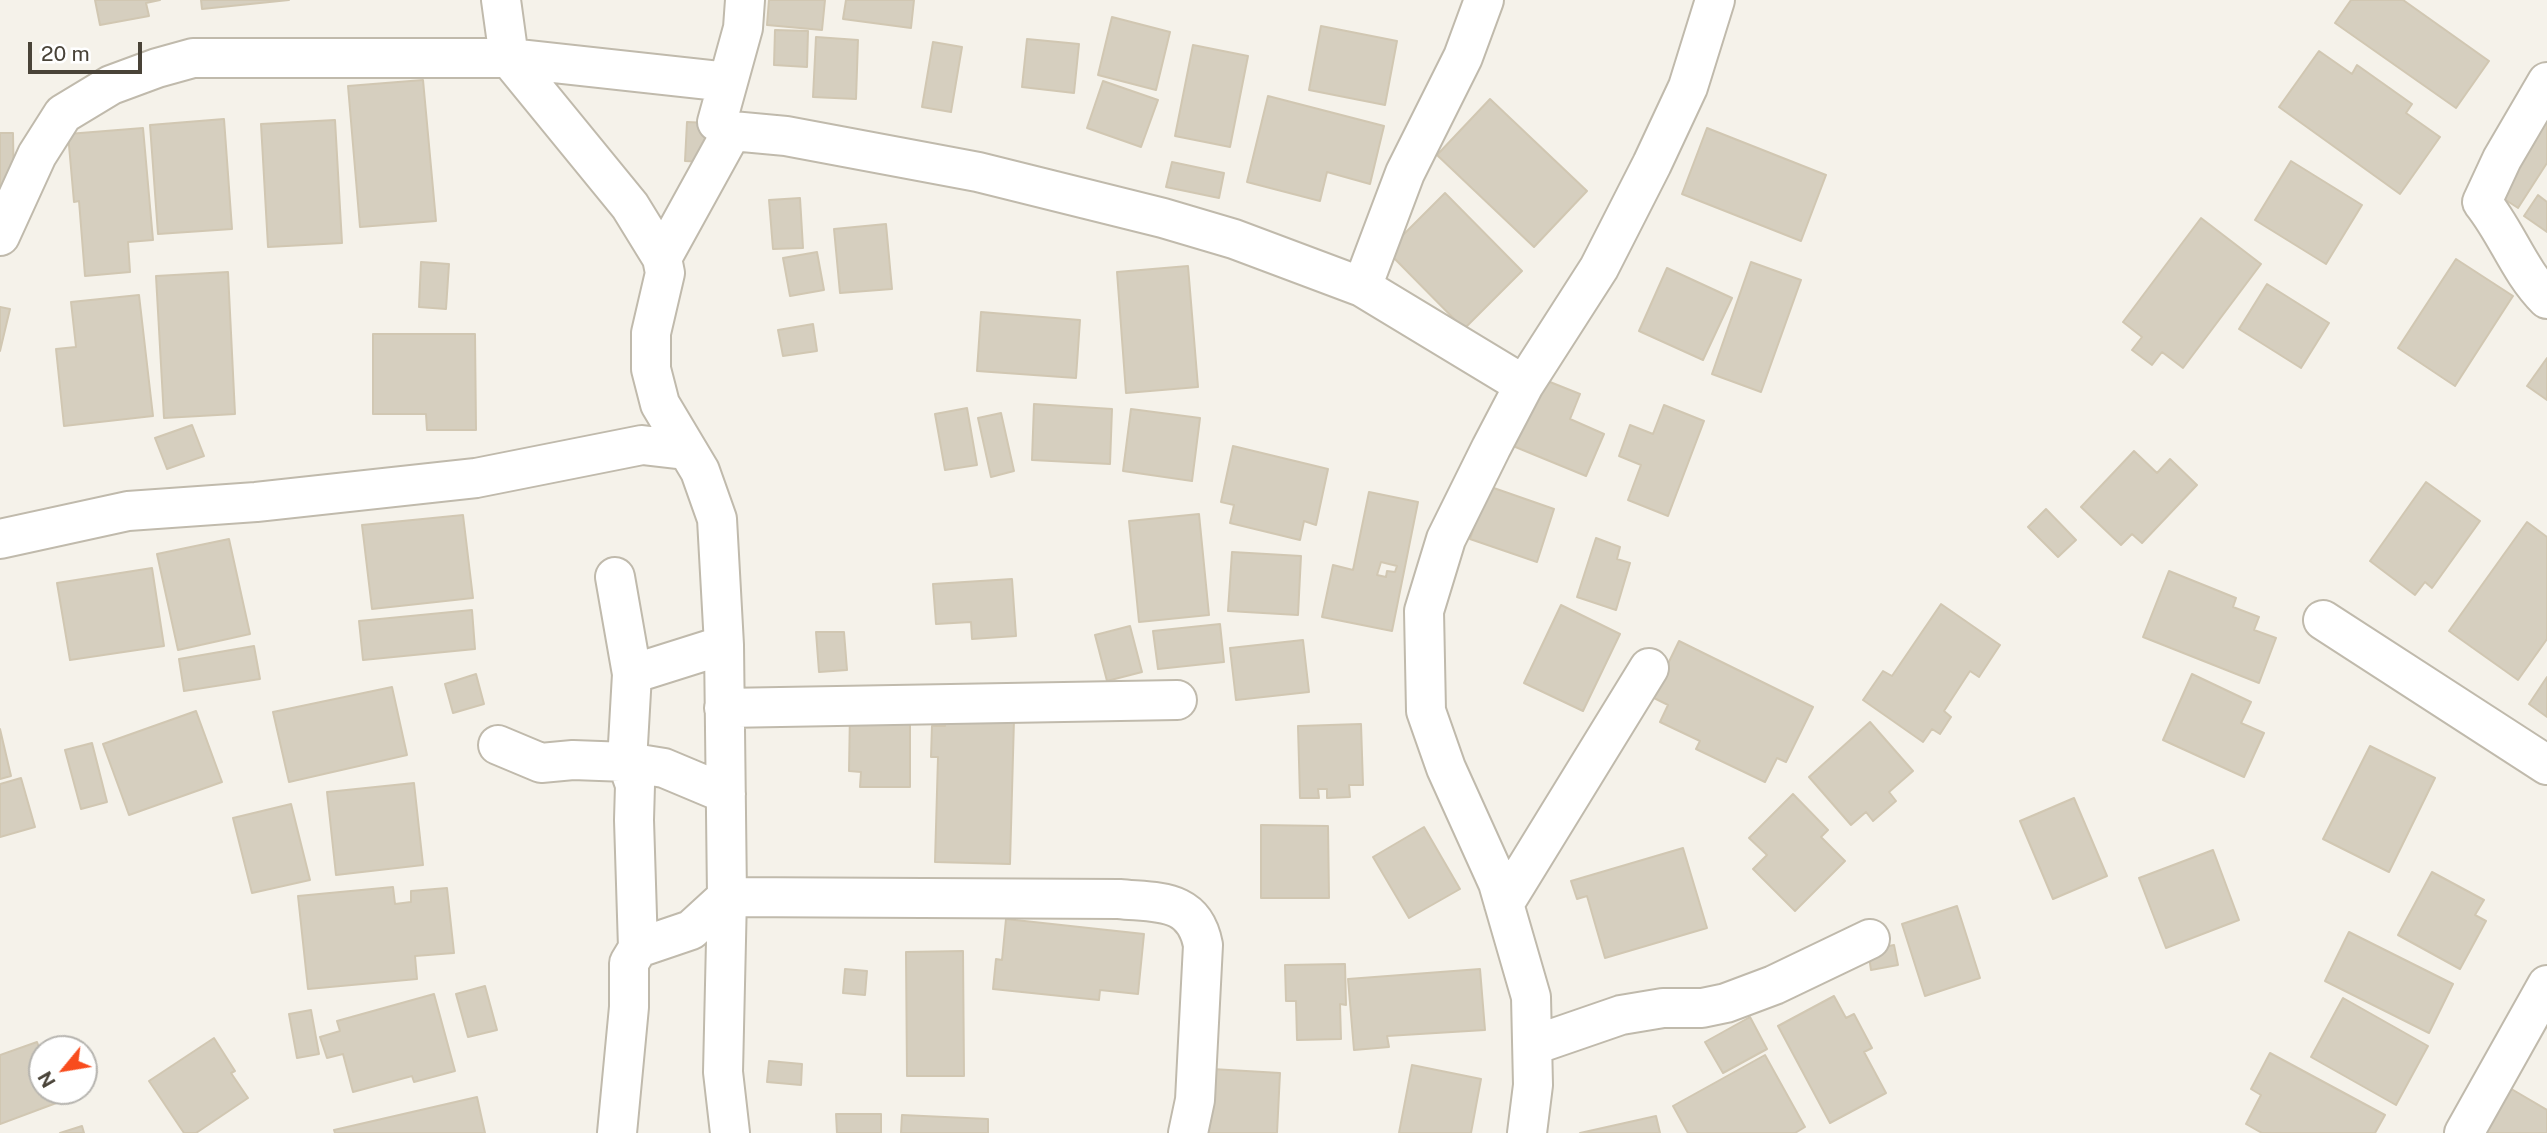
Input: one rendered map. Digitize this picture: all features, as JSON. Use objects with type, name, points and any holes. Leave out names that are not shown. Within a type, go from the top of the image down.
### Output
[{"type":"street","points":[[501,0],[509,58],[630,206],[662,258],[665,273],[651,333],[651,369],[660,404],[685,450],[700,471],[718,519],[724,645],[727,897],[723,1072],[730,1133]]},
{"type":"street","points":[[745,0],[743,28],[716,122],[732,131],[786,136],[978,172],[1163,218],[1234,239],[1362,287],[1524,385]]},
{"type":"street","points":[[1362,287],[1405,173],[1463,57],[1484,0]]},
{"type":"street","points":[[1527,1133],[1533,1085],[1531,997],[1498,883],[1446,768],[1426,711],[1424,611],[1446,540],[1524,385],[1599,268],[1646,176],[1688,87],[1715,0]]},
{"type":"street","points":[[0,236],[37,155],[63,114],[111,85],[192,58],[509,58],[728,82]]},
{"type":"street","points":[[2547,82],[2502,159],[2482,202],[2498,221],[2516,257],[2547,299]]},
{"type":"street","points":[[662,258],[732,131]]},
{"type":"street","points":[[0,539],[128,511],[256,502],[476,478],[642,444],[685,450]]},
{"type":"street","points":[[615,577],[632,674],[627,762],[635,785],[638,948],[629,963],[629,1007],[617,1133]]},
{"type":"street","points":[[2323,620],[2547,765]]},
{"type":"street","points":[[632,674],[724,645]]},
{"type":"street","points":[[1504,904],[1648,668]]},
{"type":"street","points":[[724,708],[1177,700]]},
{"type":"street","points":[[498,745],[541,762],[627,762],[664,768],[726,794]]},
{"type":"street","points":[[638,948],[691,930],[727,897],[1119,899],[1172,904],[1196,922],[1203,946],[1195,1100],[1188,1133]]},
{"type":"street","points":[[1534,1045],[1621,1015],[1663,1008],[1702,1008],[1726,1003],[1774,985],[1870,939]]},
{"type":"street","points":[[2464,1133],[2547,985]]},
{"type":"building","points":[[95,0],[160,0],[146,3],[149,16],[100,25]]},
{"type":"building","points":[[201,0],[289,0],[202,9]]},
{"type":"building","points":[[769,0],[825,0],[822,30],[767,25]]},
{"type":"building","points":[[846,0],[914,0],[911,28],[843,19]]},
{"type":"building","points":[[2351,0],[2403,0],[2489,61],[2456,108],[2335,23]]},
{"type":"building","points":[[1112,17],[1170,32],[1156,90],[1098,75]]},
{"type":"building","points":[[1321,26],[1397,41],[1385,105],[1309,90]]},
{"type":"building","points":[[775,30],[808,31],[807,67],[774,65]]},
{"type":"building","points":[[816,37],[858,40],[856,99],[813,97]]},
{"type":"building","points":[[1027,39],[1079,44],[1074,93],[1022,87]]},
{"type":"building","points":[[933,42],[962,47],[951,112],[922,107]]},
{"type":"building","points":[[1193,45],[1248,56],[1230,147],[1175,136]]},
{"type":"building","points":[[2319,51],[2352,74],[2357,65],[2412,104],[2406,113],[2440,137],[2400,194],[2279,107]]},
{"type":"building","points":[[423,80],[436,221],[360,227],[348,86]]},
{"type":"building","points":[[1103,81],[1158,100],[1141,147],[1087,128]]},
{"type":"building","points":[[1268,96],[1384,126],[1370,184],[1327,172],[1320,201],[1247,182]]},
{"type":"building","points":[[1490,99],[1587,191],[1534,247],[1437,155]]},
{"type":"building","points":[[2547,105],[2547,163],[2518,208],[2492,191]]},
{"type":"building","points":[[224,119],[232,229],[158,234],[150,125]]},
{"type":"building","points":[[335,120],[342,243],[268,247],[261,124]]},
{"type":"building","points":[[687,122],[708,123],[705,162],[685,161]]},
{"type":"building","points":[[143,128],[153,240],[128,242],[130,272],[85,276],[79,201],[74,202],[68,134]]},
{"type":"building","points":[[1707,128],[1826,175],[1801,241],[1682,194]]},
{"type":"building","points":[[0,133],[13,133],[14,197],[0,197]]},
{"type":"building","points":[[2291,161],[2362,205],[2326,264],[2255,220]]},
{"type":"building","points":[[1172,162],[1224,173],[1219,198],[1166,187]]},
{"type":"building","points":[[1445,193],[1522,271],[1464,329],[1387,251]]},
{"type":"building","points":[[2538,195],[2547,202],[2547,232],[2524,216]]},
{"type":"building","points":[[800,198],[803,248],[773,249],[769,200]]},
{"type":"building","points":[[2201,218],[2261,264],[2183,368],[2162,352],[2152,365],[2132,350],[2142,337],[2123,322]]},
{"type":"building","points":[[886,224],[892,289],[840,293],[834,229]]},
{"type":"building","points":[[817,252],[824,290],[790,296],[783,258]]},
{"type":"building","points":[[2456,259],[2513,296],[2455,386],[2398,348]]},
{"type":"building","points":[[421,262],[449,264],[446,309],[419,307]]},
{"type":"building","points":[[1751,262],[1801,280],[1761,392],[1712,374]]},
{"type":"building","points":[[1188,266],[1198,387],[1126,393],[1117,272]]},
{"type":"building","points":[[1667,268],[1732,298],[1703,360],[1639,331]]},
{"type":"building","points":[[228,272],[235,414],[164,418],[156,276]]},
{"type":"building","points":[[2267,284],[2329,323],[2301,368],[2239,329]]},
{"type":"building","points":[[139,295],[153,416],[64,426],[56,349],[76,347],[71,302]]},
{"type":"building","points":[[0,307],[10,309],[0,351]]},
{"type":"building","points":[[981,312],[1080,320],[1076,378],[977,371]]},
{"type":"building","points":[[813,324],[817,351],[783,356],[778,330]]},
{"type":"building","points":[[373,334],[475,334],[476,430],[427,430],[426,414],[373,414]]},
{"type":"building","points":[[2547,358],[2547,400],[2527,386]]},
{"type":"building","points":[[1540,378],[1580,394],[1570,419],[1604,434],[1586,476],[1513,446]]},
{"type":"building","points":[[1034,404],[1112,409],[1110,464],[1032,460]]},
{"type":"building","points":[[1664,405],[1704,421],[1668,516],[1628,500],[1641,465],[1619,456],[1630,425],[1653,434]]},
{"type":"building","points":[[967,408],[977,465],[945,470],[935,414]]},
{"type":"building","points":[[1131,409],[1200,418],[1192,481],[1123,471]]},
{"type":"building","points":[[1001,413],[1014,471],[991,477],[978,418]]},
{"type":"building","points":[[192,425],[204,456],[167,469],[155,438]]},
{"type":"building","points":[[1233,446],[1328,469],[1316,525],[1304,521],[1300,540],[1230,523],[1234,505],[1221,502]]},
{"type":"building","points":[[2134,451],[2157,473],[2170,459],[2197,485],[2142,543],[2132,534],[2121,545],[2081,507]]},
{"type":"building","points":[[2426,482],[2480,521],[2432,588],[2425,582],[2415,595],[2370,561]]},
{"type":"building","points":[[1488,486],[1554,509],[1537,562],[1470,539]]},
{"type":"building","points":[[1369,492],[1418,502],[1392,631],[1322,617],[1333,565],[1353,570]],"holes":[[[1381,562],[1397,566],[1395,572],[1387,571],[1386,577],[1377,575]]]},
{"type":"building","points":[[2046,509],[2076,540],[2058,557],[2028,527]]},
{"type":"building","points":[[1199,514],[1209,615],[1139,622],[1129,521]]},
{"type":"building","points":[[463,515],[473,598],[372,609],[362,525]]},
{"type":"building","points":[[2527,522],[2547,537],[2547,639],[2518,680],[2449,631]]},
{"type":"building","points":[[1596,538],[1620,547],[1617,559],[1630,563],[1616,610],[1577,597]]},
{"type":"building","points":[[229,539],[250,634],[178,650],[157,554]]},
{"type":"building","points":[[1232,552],[1301,556],[1298,615],[1228,611]]},
{"type":"building","points":[[152,568],[164,646],[70,660],[57,583]]},
{"type":"building","points":[[2169,571],[2236,598],[2233,607],[2259,617],[2254,630],[2276,638],[2259,683],[2143,637]]},
{"type":"building","points":[[1012,579],[1016,636],[972,639],[971,622],[936,624],[933,584]]},
{"type":"building","points":[[1941,604],[2000,645],[1979,677],[1970,671],[1944,711],[1951,717],[1940,734],[1932,729],[1923,742],[1863,700],[1883,671],[1892,676]]},
{"type":"building","points":[[1561,605],[1620,634],[1583,711],[1524,683]]},
{"type":"building","points":[[472,610],[475,649],[363,660],[359,621]]},
{"type":"building","points":[[1220,624],[1224,662],[1158,669],[1153,631]]},
{"type":"building","points":[[1130,626],[1142,672],[1107,681],[1095,635]]},
{"type":"building","points":[[816,632],[844,632],[847,670],[819,672]]},
{"type":"building","points":[[1303,640],[1309,692],[1236,700],[1230,648]]},
{"type":"building","points":[[1679,641],[1813,707],[1786,762],[1777,758],[1765,782],[1696,749],[1700,741],[1660,722],[1668,705],[1652,697]]},
{"type":"building","points":[[254,646],[260,679],[184,691],[179,659]]},
{"type":"building","points":[[476,674],[484,704],[453,713],[445,684]]},
{"type":"building","points":[[2192,674],[2251,702],[2241,723],[2264,733],[2244,777],[2163,740]]},
{"type":"building","points":[[2547,677],[2547,717],[2529,704]]},
{"type":"building","points":[[392,687],[407,755],[289,782],[273,712]]},
{"type":"building","points":[[196,711],[222,782],[129,815],[103,744]]},
{"type":"building","points":[[850,711],[910,713],[910,787],[860,787],[861,772],[849,771]]},
{"type":"building","points":[[945,716],[1014,719],[1010,864],[935,862],[938,757],[931,757],[932,726],[945,726]]},
{"type":"building","points":[[1870,722],[1913,771],[1889,792],[1896,801],[1873,821],[1866,812],[1851,825],[1809,777]]},
{"type":"building","points":[[1361,724],[1363,785],[1349,785],[1350,797],[1327,798],[1327,789],[1318,789],[1319,798],[1300,798],[1298,726]]},
{"type":"building","points":[[0,729],[11,776],[0,779]]},
{"type":"building","points":[[92,743],[107,802],[81,809],[65,750]]},
{"type":"building","points":[[2370,746],[2435,778],[2389,872],[2323,839]]},
{"type":"building","points":[[21,778],[35,827],[0,837],[0,784]]},
{"type":"building","points":[[414,783],[423,865],[336,875],[327,792]]},
{"type":"building","points":[[1793,794],[1828,830],[1821,837],[1845,861],[1795,911],[1753,869],[1767,855],[1749,838]]},
{"type":"building","points":[[2074,798],[2107,876],[2053,899],[2020,821]]},
{"type":"building","points":[[291,804],[310,880],[252,893],[233,818]]},
{"type":"building","points":[[1261,825],[1328,826],[1329,898],[1261,898]]},
{"type":"building","points":[[1424,827],[1460,889],[1409,918],[1373,857]]},
{"type":"building","points":[[1683,848],[1707,928],[1605,958],[1587,896],[1577,899],[1571,881]]},
{"type":"building","points":[[2213,850],[2239,920],[2166,948],[2139,878]]},
{"type":"building","points":[[2432,872],[2484,900],[2475,915],[2486,921],[2460,969],[2398,935]]},
{"type":"building","points":[[393,887],[395,904],[411,902],[411,891],[447,888],[454,953],[415,956],[417,979],[308,989],[298,896]]},
{"type":"building","points":[[1957,906],[1980,978],[1925,996],[1902,924]]},
{"type":"building","points":[[1006,919],[1144,934],[1138,994],[1100,990],[1099,1000],[993,989],[996,959],[1002,960]]},
{"type":"building","points":[[2349,932],[2453,984],[2429,1033],[2325,981]]},
{"type":"building","points":[[1894,945],[1898,965],[1871,970],[1868,950]]},
{"type":"building","points":[[963,951],[964,1076],[907,1076],[906,952]]},
{"type":"building","points":[[1345,964],[1346,1005],[1340,1004],[1341,1039],[1297,1040],[1296,1001],[1286,1001],[1285,965]]},
{"type":"building","points":[[845,969],[867,971],[865,995],[843,993]]},
{"type":"building","points":[[1480,969],[1485,1030],[1387,1036],[1389,1047],[1354,1050],[1348,979]]},
{"type":"building","points":[[485,986],[497,1030],[468,1037],[456,994]]},
{"type":"building","points":[[434,994],[455,1071],[414,1082],[412,1076],[353,1092],[343,1054],[327,1058],[320,1037],[340,1031],[337,1021]]},
{"type":"building","points":[[1834,996],[1846,1018],[1854,1014],[1872,1048],[1864,1052],[1886,1093],[1830,1123],[1778,1026]]},
{"type":"building","points":[[2343,998],[2428,1046],[2396,1105],[2311,1057]]},
{"type":"building","points":[[311,1010],[319,1054],[297,1058],[289,1014]]},
{"type":"building","points":[[1750,1017],[1767,1049],[1723,1073],[1705,1042]]},
{"type":"building","points":[[214,1038],[235,1071],[231,1073],[248,1098],[196,1133],[184,1133],[149,1081]]},
{"type":"building","points":[[28,1045],[28,1105],[51,1105],[0,1124],[0,1055]]},
{"type":"building","points":[[2270,1053],[2385,1115],[2375,1133],[2262,1133],[2246,1124],[2261,1095],[2251,1089]]},
{"type":"building","points":[[1765,1055],[1805,1127],[1795,1133],[1688,1133],[1673,1106]]},
{"type":"building","points":[[769,1061],[802,1064],[801,1085],[767,1082]]},
{"type":"building","points":[[1412,1065],[1481,1079],[1471,1133],[1399,1133]]},
{"type":"building","points":[[1212,1069],[1280,1073],[1277,1133],[1209,1133]]},
{"type":"building","points":[[2508,1087],[2547,1110],[2547,1133],[2482,1133]]},
{"type":"building","points":[[477,1097],[485,1133],[335,1133],[334,1130]]},
{"type":"building","points":[[836,1114],[881,1114],[881,1133],[837,1133]]},
{"type":"building","points":[[902,1115],[988,1119],[988,1133],[901,1133]]},
{"type":"building","points":[[1656,1116],[1660,1133],[1580,1133]]},
{"type":"building","points":[[82,1126],[84,1133],[60,1133]]}]
